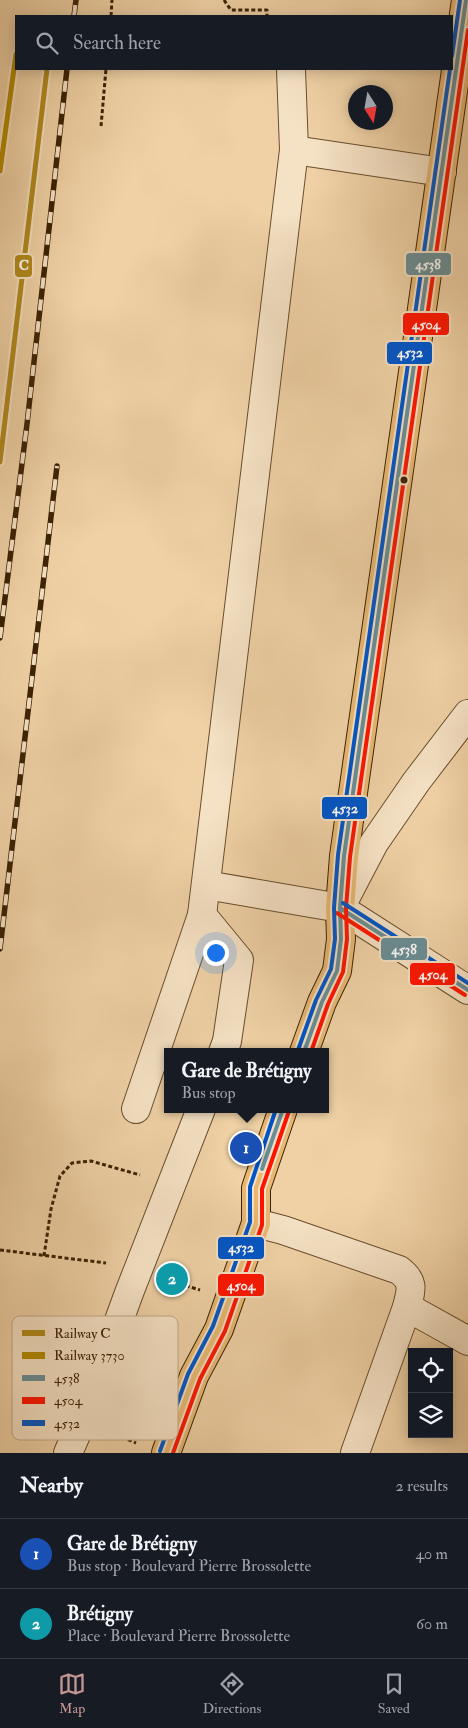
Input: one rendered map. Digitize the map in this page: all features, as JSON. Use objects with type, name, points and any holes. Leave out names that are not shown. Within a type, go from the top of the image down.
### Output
[{"type":"main road","points":[[305,1048],[322,1002],[338,971],[344,856],[467,2]]},
{"type":"main road","points":[[178,1420],[194,1376],[219,1328],[256,1223],[256,1188],[282,1113]]},
{"type":"main road","points":[[166,1453],[171,1440]]},
{"type":"street","points":[[136,1109],[202,915],[294,150],[291,70]]},
{"type":"street","points":[[294,150],[442,172]]},
{"type":"street","points":[[340,908],[374,843],[416,782],[468,714]]},
{"type":"street","points":[[206,885],[340,908],[468,990]]},
{"type":"street","points":[[202,915],[239,960],[224,1048]]},
{"type":"street","points":[[120,1316],[199,1113]]},
{"type":"street","points":[[256,1223],[283,1230],[399,1270],[408,1277],[411,1288],[407,1307],[354,1453]]},
{"type":"street","points":[[407,1307],[468,1341]]},
{"type":"street","points":[[68,1453],[74,1440]]},
{"type":"path","points":[[111,15],[112,0]]},
{"type":"path","points":[[224,0],[231,10],[266,10],[266,15]]},
{"type":"path","points":[[101,126],[106,70]]},
{"type":"path","points":[[44,1256],[51,1209],[60,1176],[72,1163],[91,1162],[172,1184]]},
{"type":"path","points":[[0,1250],[108,1264]]},
{"type":"path","points":[[162,1278],[198,1290]]},
{"type":"railway","points":[[74,15],[76,0]]},
{"type":"railway","points":[[0,638],[27,424],[67,70]]},
{"type":"railway","points":[[0,949],[57,466]]},
{"type":"rail line","name":"3730","points":[[0,171],[15,61]]},
{"type":"rail line","name":"C","points":[[0,462],[47,70]]},
{"type":"transit line","name":"4532","points":[[453,49],[460,0]]},
{"type":"transit line","name":"4538","points":[[305,1048],[322,1002],[337,971],[341,939],[340,908],[344,856],[466,0]]},
{"type":"transit line","name":"4504","points":[[312,1048],[328,1004],[343,972],[347,939],[346,908],[350,857],[468,30]]},
{"type":"transit line","name":"4532","points":[[299,1048],[316,1000],[331,969],[335,939],[334,908],[338,855],[450,70]]},
{"type":"transit line","name":"4532","points":[[343,903],[468,983]]},
{"type":"transit line","name":"4538","points":[[340,908],[468,990]]},
{"type":"transit line","name":"4504","points":[[337,913],[465,995]]},
{"type":"transit line","name":"4532","points":[[178,1402],[188,1374],[213,1326],[250,1222],[250,1187],[275,1113]]},
{"type":"transit line","name":"4538","points":[[262,1169],[282,1113]]},
{"type":"transit line","name":"4504","points":[[178,1439],[200,1379],[225,1331],[262,1225],[262,1189],[288,1113]]},
{"type":"transit line","name":"4532","points":[[160,1451],[164,1440]]},
{"type":"transit line","name":"4504","points":[[173,1453],[178,1440]]},
{"type":"place","name":"Gare de Brétigny","points":[[246,1148]]},
{"type":"place","name":"Brétigny","points":[[172,1279]]}]
